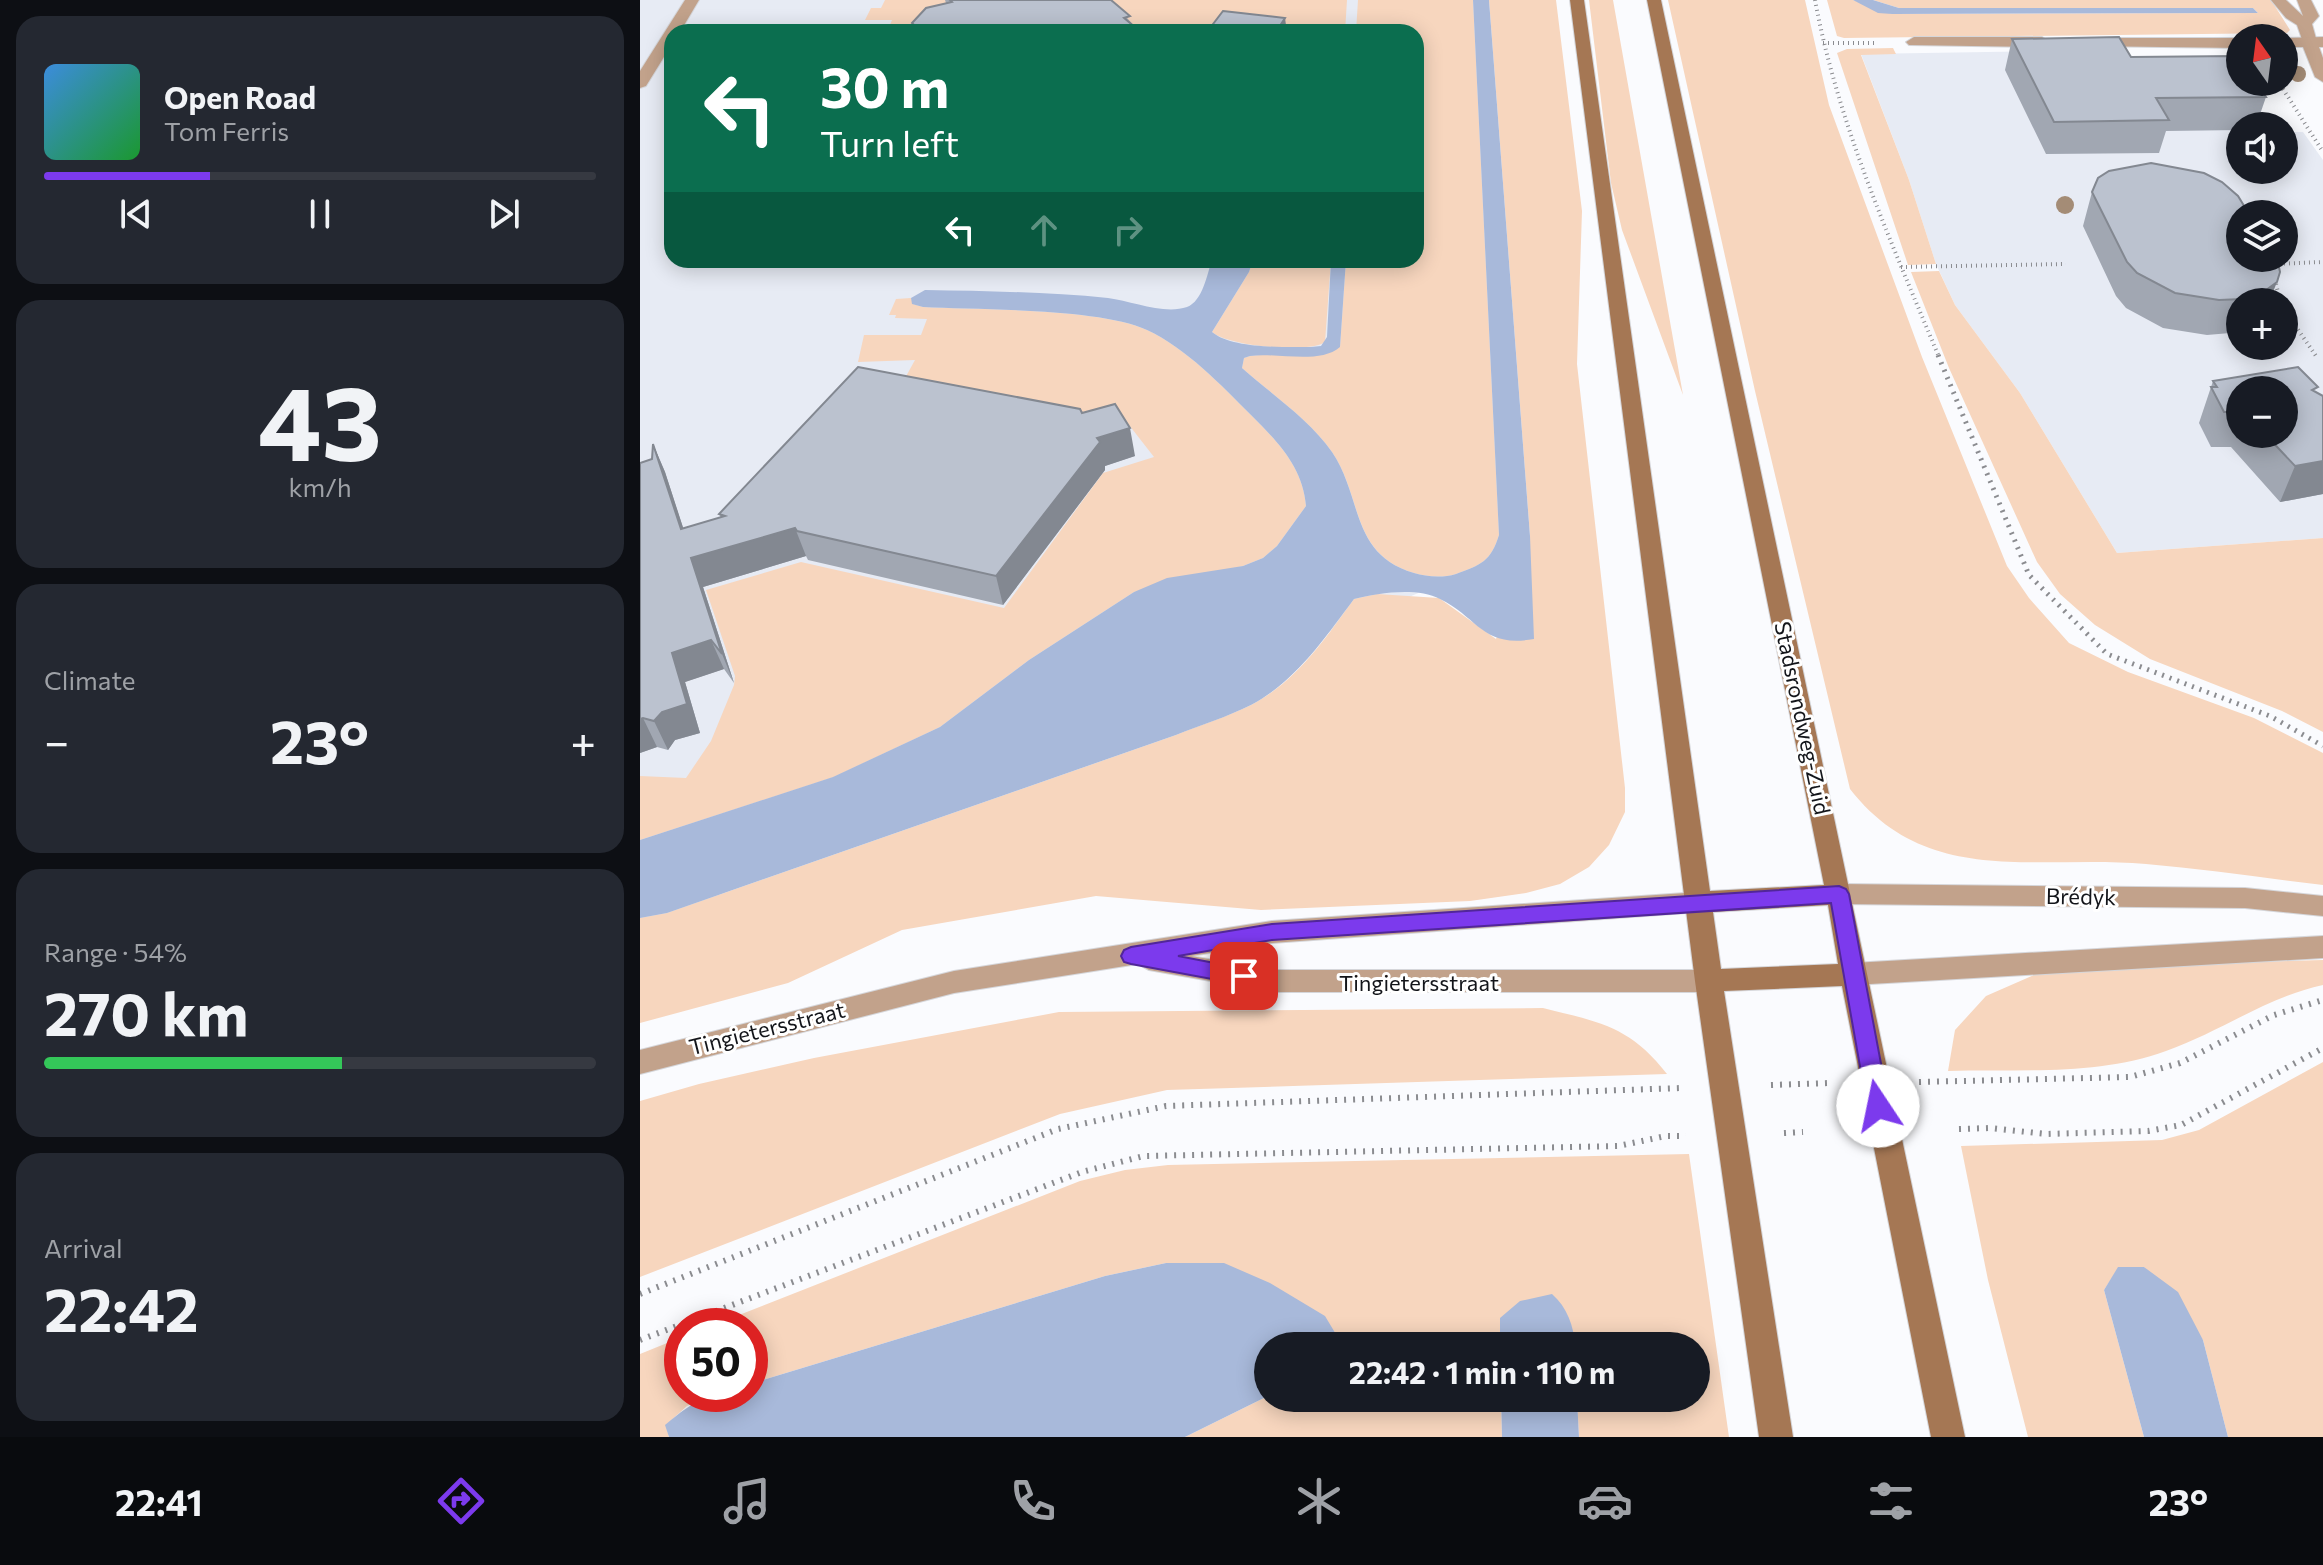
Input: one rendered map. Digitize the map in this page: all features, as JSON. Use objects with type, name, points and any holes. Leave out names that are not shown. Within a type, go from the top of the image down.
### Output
[{"type":"main road","points":[[1577,0],[1709,981],[1776,1437]]},
{"type":"main road","name":"Stadsrondweg-Zuid","points":[[1654,0],[1948,1437]]},
{"type":"main road","points":[[1700,902],[1839,894]]},
{"type":"main road","points":[[1709,981],[1853,974]]},
{"type":"street","points":[[677,24],[692,0]]},
{"type":"street","points":[[2278,0],[2291,15],[2304,23],[2316,42],[2323,77]]},
{"type":"street","points":[[2304,0],[2312,16],[2304,23]]},
{"type":"street","points":[[1914,42],[2226,43]]},
{"type":"street","points":[[640,83],[664,45]]},
{"type":"street","name":"Brédyk","points":[[1839,894],[2245,898],[2323,906]]},
{"type":"street","name":"Tingietersstraat","points":[[640,1062],[954,982],[1272,932],[1700,902]]},
{"type":"street","points":[[1853,974],[2323,947]]},
{"type":"street","name":"Tingietersstraat","points":[[1131,956],[1272,981],[1709,981]]},
{"type":"path","points":[[1815,0],[1823,43],[1879,213],[2029,575],[2107,654],[2270,716],[2323,746]]},
{"type":"path","points":[[1823,43],[1914,42]]},
{"type":"path","points":[[2288,96],[2323,152]]},
{"type":"path","points":[[2277,288],[2272,264],[2323,262]]},
{"type":"path","points":[[1901,267],[2066,264]]},
{"type":"path","points":[[2298,330],[2316,356]]},
{"type":"path","points":[[640,1294],[1058,1129],[1166,1106],[1873,1082],[1997,1082],[2130,1077],[2194,1057],[2301,1003],[2323,1000]]},
{"type":"path","points":[[1959,1129],[1990,1128],[2046,1134],[2148,1131],[2181,1125],[2323,1048]]},
{"type":"path","points":[[1784,1133],[1803,1132]]},
{"type":"path","points":[[640,1340],[1082,1172],[1144,1156],[1618,1146],[1666,1136],[1699,1136]]},
{"type":"shaded area","points":[[640,0],[1482,0],[1518,550],[640,929]]},
{"type":"shaded area","points":[[885,0],[1347,0],[1346,24],[890,24],[892,20],[865,20],[871,8],[881,8]]},
{"type":"shaded area","points":[[1358,0],[1473,0],[1499,535],[1484,561],[1446,576],[1414,573],[1393,564],[1379,552],[1368,538],[1342,469],[1332,452],[1301,418],[1242,368],[1244,358],[1250,356],[1340,347],[1345,268],[1424,268],[1424,24],[1356,24]]},
{"type":"shaded area","points":[[1489,0],[1556,0],[1582,211],[1577,364],[1625,788],[1625,812],[1609,845],[1589,867],[1560,884],[1526,893],[1470,901],[1261,910],[1096,896],[902,930],[788,983],[640,1023],[640,918],[667,913],[1176,735],[1242,709],[1267,695],[1296,672],[1354,599],[1377,594],[1439,598],[1496,639],[1530,536]]},
{"type":"shaded area","points":[[1589,0],[1613,0],[1683,395],[1622,230],[1611,183]]},
{"type":"shaded area","points":[[1668,0],[1805,0],[1829,105],[1922,357],[2007,566],[2029,598],[2069,643],[2128,672],[2254,718],[2323,753],[2323,885],[2146,864],[2025,862],[1949,854],[1914,842],[1881,821],[1850,789],[1755,391]]},
{"type":"shaded area","points":[[1827,0],[1853,0],[1892,14],[2258,13],[2253,8],[1899,8],[1873,0],[2271,0],[2286,24],[2226,24],[2226,34],[1837,36]]},
{"type":"shaded area","points":[[1893,48],[1896,54],[1861,55],[1909,180],[1936,264],[1908,265],[1837,53],[1847,49]]},
{"type":"shaded area","points":[[2106,50],[2114,64],[2226,80],[2226,96],[2249,96],[2260,112],[2226,112],[2226,184],[2298,184],[2298,132],[2303,132],[2323,160],[2323,538],[2117,553],[2020,393],[1955,305],[1936,264],[1909,180],[1861,54]]},
{"type":"shaded area","points":[[1250,268],[1330,268],[1325,342],[1316,346],[1268,347],[1234,341],[1212,332]]},
{"type":"shaded area","points":[[1939,271],[1955,305],[2020,393],[2117,553],[2323,538],[2323,732],[2282,711],[2150,659],[2095,625],[2060,594],[2037,562],[1949,368],[1911,272]]},
{"type":"shaded area","points":[[911,298],[913,304],[923,307],[1070,314],[1126,323],[1147,330],[1189,357],[1261,425],[1294,467],[1306,506],[1277,546],[1263,558],[1243,566],[1134,592],[1029,660],[940,727],[834,777],[640,840],[640,776],[686,778],[711,741],[734,685],[735,676],[706,590],[801,562],[1004,608],[1103,473],[1154,457],[1122,416],[1086,427],[899,389],[915,360],[858,362],[864,335],[921,335],[927,319],[889,315],[896,299]]},
{"type":"shaded area","points":[[2323,960],[2323,985],[2282,998],[2186,1043],[2140,1059],[2058,1070],[1948,1071],[1955,1030],[1986,996],[2036,974],[2088,966]]},
{"type":"shaded area","points":[[1543,1008],[1612,1028],[1640,1045],[1667,1074],[1167,1090],[1060,1114],[640,1277],[640,1101],[814,1058],[1059,1012]]},
{"type":"shaded area","points":[[2323,1062],[2323,1437],[2228,1437],[2203,1340],[2144,1267],[2119,1267],[2104,1290],[2144,1437],[2028,1437],[1988,1280],[1961,1146],[2162,1140],[2199,1130]]},
{"type":"shaded area","points":[[1689,1154],[1729,1437],[1579,1437],[1578,1412],[1710,1412],[1710,1332],[1561,1332],[1500,1318],[1500,1332],[1320,1332],[1166,1263],[1105,1276],[768,1379],[768,1308],[757,1308],[1080,1181],[1125,1170],[1168,1165]]},
{"type":"shaded area","points":[[664,1344],[664,1412],[680,1412],[666,1425],[669,1437],[640,1437],[640,1354]]},
{"type":"shaded area","points":[[1254,1403],[1254,1412],[1501,1412],[1502,1437],[1185,1437]]},
{"type":"water","points":[[1473,0],[1489,0],[1530,536],[1534,639],[1517,641],[1492,636],[1431,595],[1397,592],[1354,599],[1295,671],[1251,705],[1176,735],[667,913],[640,918],[640,840],[833,777],[940,727],[1029,660],[1134,592],[1167,578],[1243,566],[1263,558],[1277,546],[1306,506],[1294,467],[1261,425],[1189,357],[1147,330],[1126,323],[1070,314],[912,304],[911,298],[925,290],[1085,296],[1178,309],[1187,307],[1197,299],[1210,268],[1250,268],[1212,332],[1232,342],[1245,344],[1311,347],[1321,346],[1327,337],[1331,268],[1345,268],[1340,347],[1309,357],[1250,356],[1244,358],[1242,368],[1323,440],[1342,470],[1368,538],[1379,553],[1393,564],[1419,574],[1456,574],[1484,561],[1499,535]]},
{"type":"water","points":[[1853,0],[1873,0],[1899,8],[2253,8],[2258,13],[1892,14],[1878,13]]},
{"type":"water","points":[[1166,1263],[1224,1263],[1270,1283],[1325,1316],[1335,1332],[1254,1332],[1254,1403],[1185,1437],[669,1437],[665,1425],[682,1412],[768,1412],[768,1379],[1105,1276]]},
{"type":"water","points":[[2118,1267],[2144,1267],[2178,1292],[2203,1340],[2228,1437],[2144,1437],[2104,1290]]},
{"type":"water","points":[[1552,1294],[1569,1317],[1573,1332],[1500,1332],[1500,1318],[1520,1301]]},
{"type":"water","points":[[1501,1412],[1578,1412],[1579,1437],[1502,1437]]},
{"type":"building","points":[[950,0],[1111,0],[1130,16],[1124,18],[1131,24],[912,23],[926,8],[952,2]]},
{"type":"building","points":[[1223,11],[1285,18],[1281,24],[1213,24]]},
{"type":"building","points":[[2119,37],[2131,57],[2226,56],[2226,96],[2266,97],[2156,98],[2169,120],[2054,122],[2012,39]]},
{"type":"building","points":[[2151,163],[2204,173],[2222,182],[2240,200],[2226,200],[2226,272],[2280,272],[2277,282],[2269,288],[2226,288],[2226,300],[2219,300],[2175,293],[2137,273],[2127,262],[2092,192],[2098,178],[2109,171]]},
{"type":"building","points":[[858,367],[1080,409],[1082,413],[1115,404],[1130,428],[1097,438],[1100,442],[996,576],[797,531],[795,528],[691,558],[722,654],[711,640],[672,653],[687,704],[662,712],[654,721],[640,719],[640,463],[652,459],[653,444],[681,529],[725,516],[719,514]]},
{"type":"building","points":[[2298,367],[2318,387],[2312,390],[2323,396],[2323,461],[2295,466],[2278,448],[2298,448],[2298,376],[2243,376]]},
{"type":"building","points":[[2226,379],[2226,412],[2211,387],[2217,387],[2213,381]]},
{"type":"route","points":[[1244,976],[1131,956],[1272,932],[1839,894],[1878,1106]]}]
